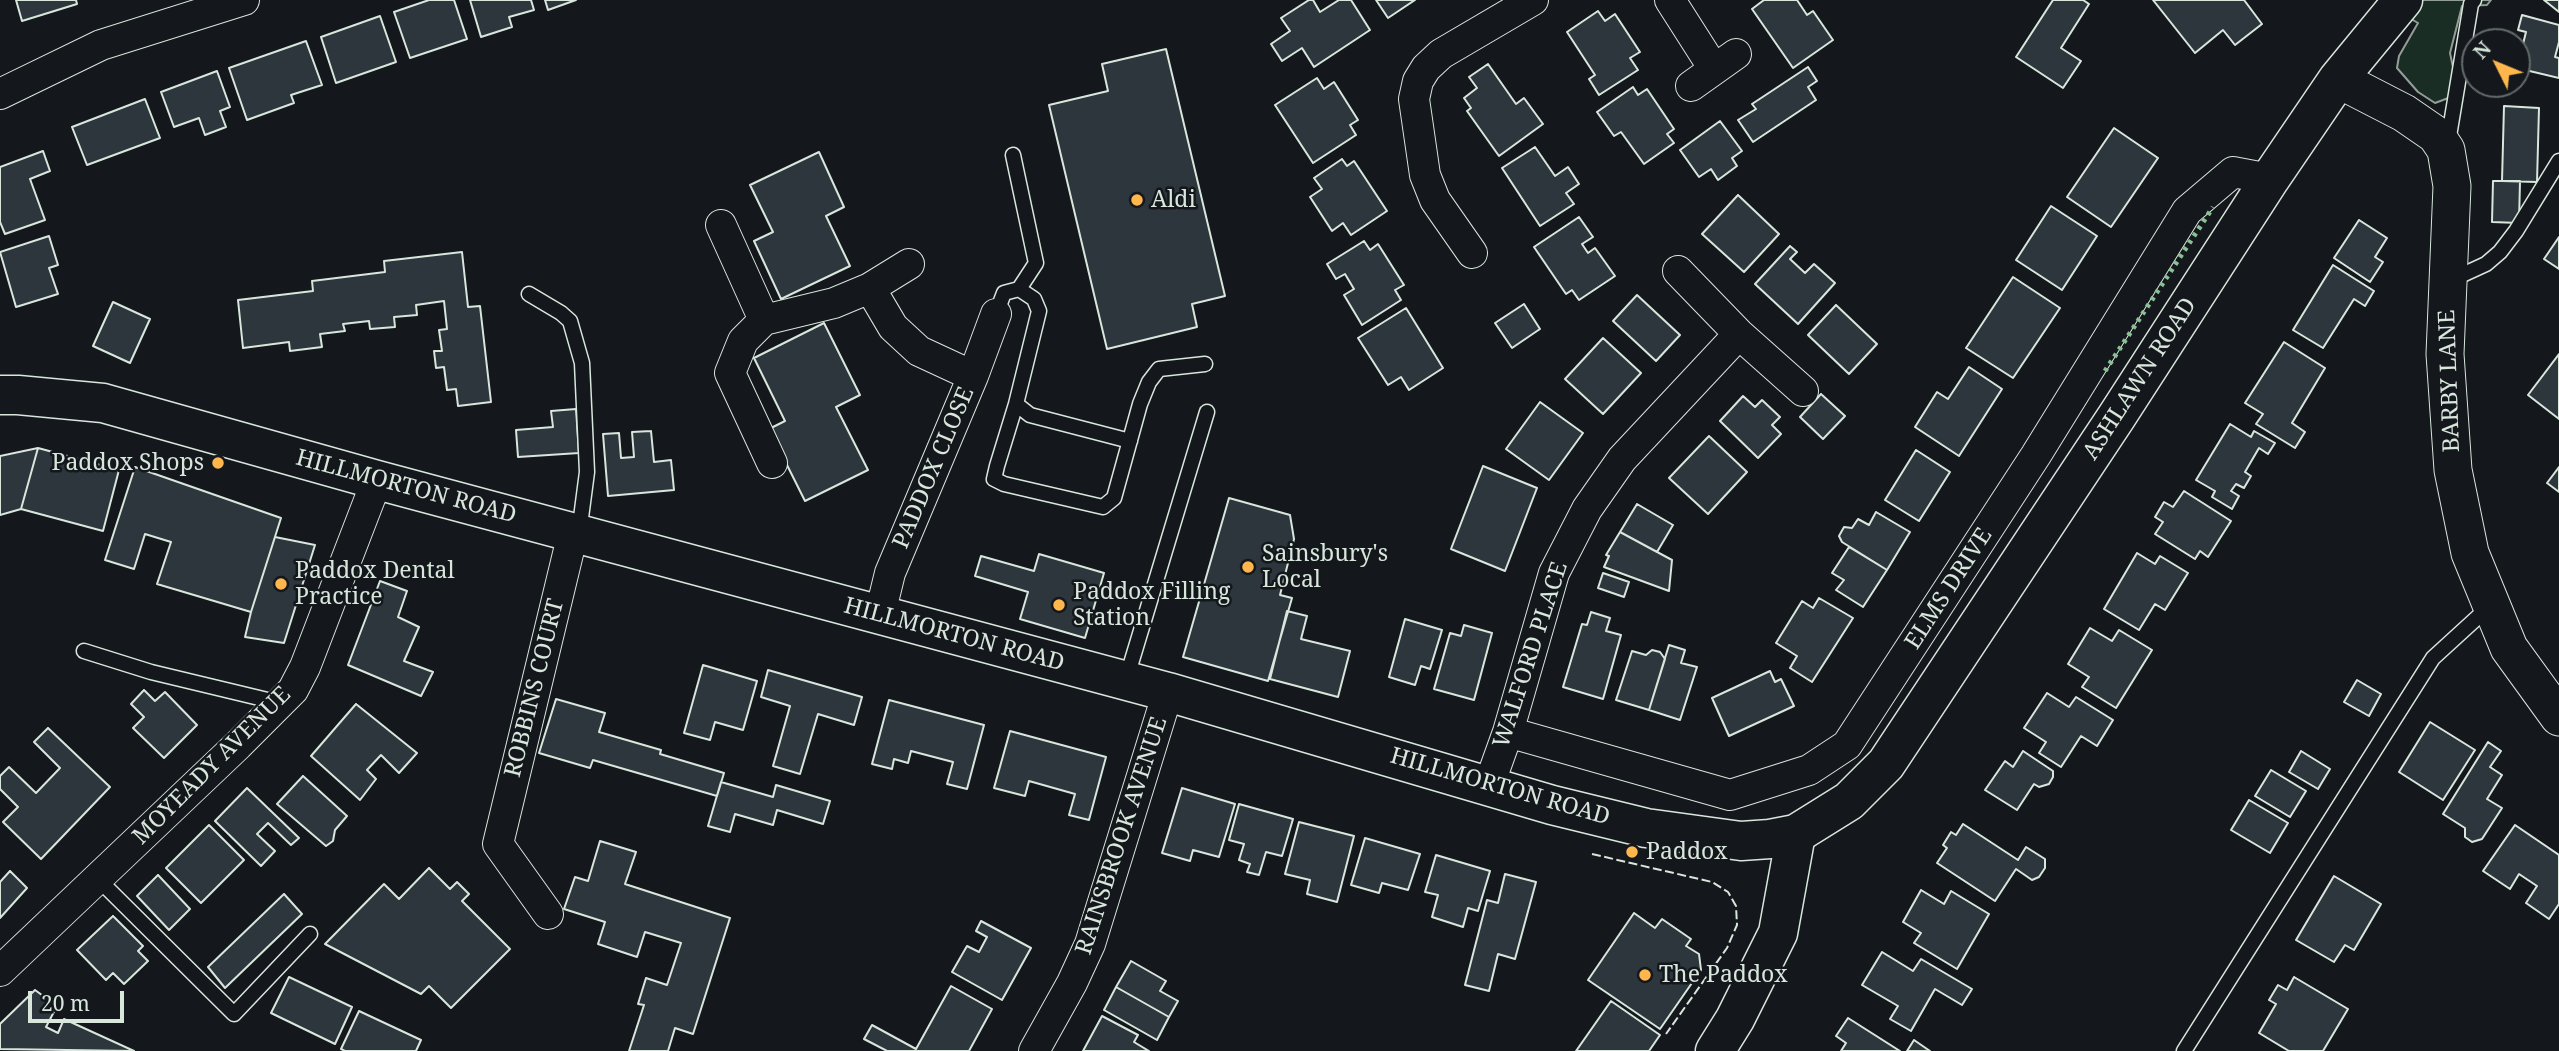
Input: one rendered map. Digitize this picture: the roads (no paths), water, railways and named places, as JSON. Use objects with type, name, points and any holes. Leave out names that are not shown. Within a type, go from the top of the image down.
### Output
[{"type":"main road","name":"ASHLAWN ROAD","points":[[1886,764],[2117,416],[2270,179],[2338,79],[2403,0]]},
{"type":"main road","name":"HILLMORTON ROAD","points":[[0,395],[103,403],[377,480],[1168,692],[1552,805],[1646,828],[1741,841],[1796,834],[1849,801],[1886,764]]},
{"type":"main road","points":[[1715,1051],[1735,1019],[1778,933],[1796,834]]},
{"type":"street","points":[[0,94],[101,45],[244,0]]},
{"type":"street","points":[[1472,253],[1435,200],[1425,175],[1414,99],[1418,81],[1426,68],[1441,54],[1533,0]]},
{"type":"street","points":[[1670,0],[1714,70]]},
{"type":"street","points":[[2338,79],[2404,113],[2436,135],[2446,150]]},
{"type":"street","name":"BARBY LANE","points":[[2446,150],[2452,186],[2445,354],[2453,470],[2470,553],[2509,648],[2559,717]]},
{"type":"street","name":"ELMS DRIVE","points":[[1508,732],[1730,795],[1809,770],[1847,746],[2036,455],[2188,211],[2233,172],[2270,179]]},
{"type":"street","points":[[720,225],[764,320]]},
{"type":"street","points":[[772,463],[730,373],[743,341],[764,320],[834,303],[870,288],[909,264]]},
{"type":"street","points":[[1678,271],[1739,334],[1803,391]]},
{"type":"street","name":"PADDOX CLOSE","points":[[870,288],[893,327],[919,351],[973,376],[890,573],[880,614]]},
{"type":"street","points":[[973,376],[996,314]]},
{"type":"street","name":"WALFORD PLACE","points":[[1489,785],[1508,732],[1554,573],[1587,509],[1622,459],[1739,334]]},
{"type":"street","name":"MOYEADY AVENUE","points":[[0,971],[293,690],[305,667],[377,480]]},
{"type":"street","name":"ROBBINS COURT","points":[[548,914],[498,844],[576,533]]},
{"type":"street","name":"RAINSBROOK AVENUE","points":[[1034,1051],[1072,983],[1090,944],[1168,692]]},
{"type":"lane","points":[[2446,150],[2470,4],[2474,0]]},
{"type":"lane","points":[[996,314],[1004,293],[1019,289],[1036,263],[1013,155]]},
{"type":"lane","points":[[2448,281],[2486,264],[2500,252],[2559,161]]},
{"type":"lane","points":[[1019,289],[1034,299],[1039,310],[1016,404],[1001,449],[995,479],[1004,484],[1103,507],[1114,498],[1140,404],[1149,382],[1159,369],[1205,364]]},
{"type":"lane","points":[[529,294],[570,321],[582,363],[587,472],[576,533]]},
{"type":"lane","points":[[1016,404],[1030,415],[1130,441]]},
{"type":"lane","points":[[1126,681],[1207,412]]},
{"type":"lane","points":[[2184,1051],[2432,658],[2492,604]]},
{"type":"lane","points":[[84,651],[151,672],[280,703]]},
{"type":"lane","points":[[97,878],[234,1014],[310,934]]},
{"type":"place","name":"Aldi","points":[[1137,200]]},
{"type":"place","name":"Paddox Shops","points":[[218,463]]},
{"type":"place","name":"Sainsbury's Local","points":[[1248,567]]},
{"type":"place","name":"Paddox Dental Practice","points":[[281,584]]},
{"type":"place","name":"Paddox Filling Station","points":[[1059,605]]},
{"type":"place","name":"Paddox","points":[[1632,852]]},
{"type":"place","name":"The Paddox","points":[[1645,975]]}]
